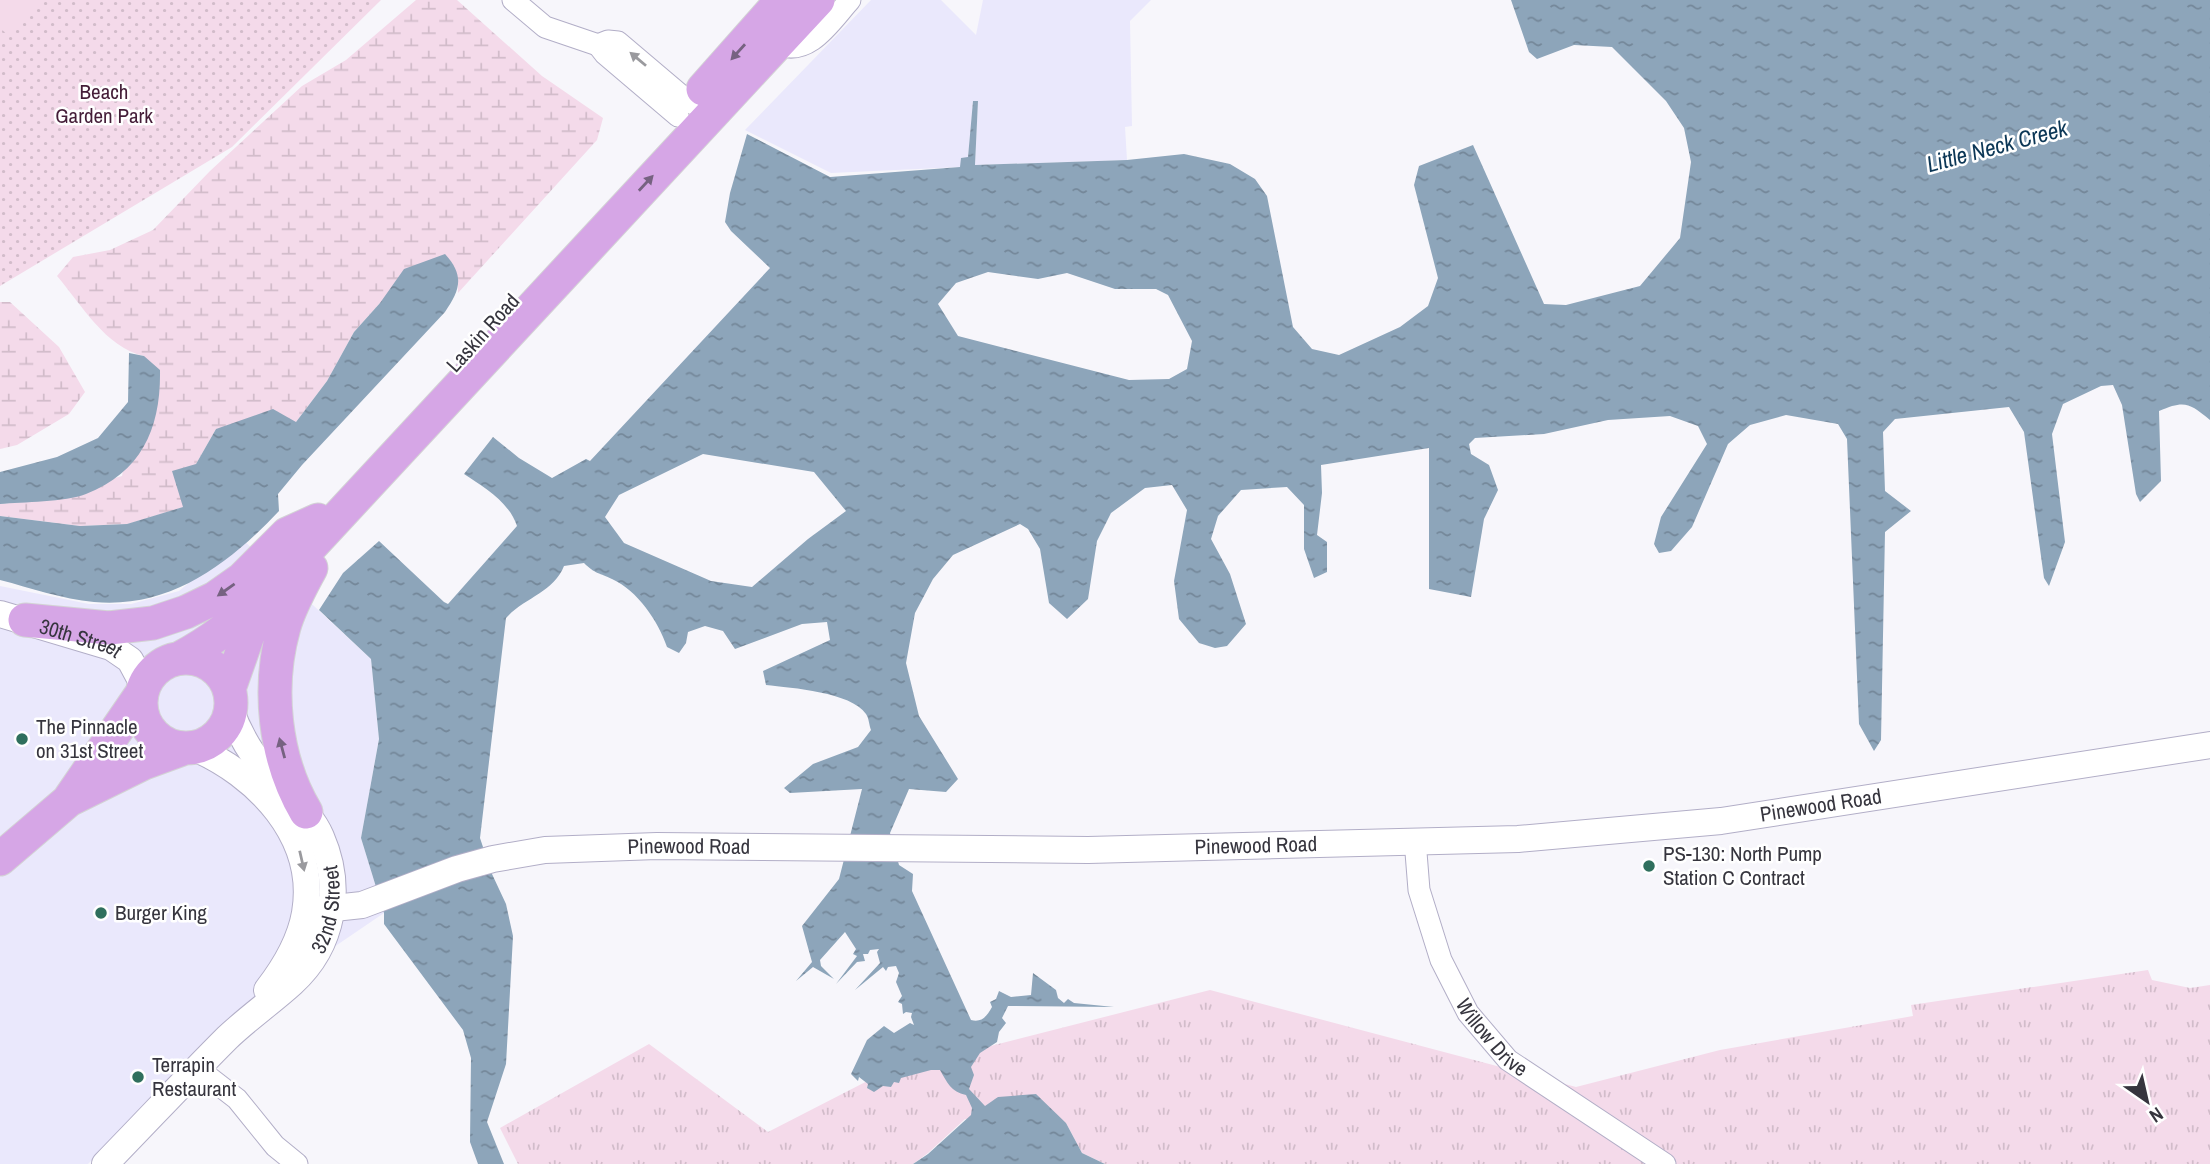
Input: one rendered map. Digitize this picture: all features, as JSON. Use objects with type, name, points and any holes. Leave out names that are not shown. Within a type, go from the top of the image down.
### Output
[{"type":"main road","name":"Laskin Road","points":[[180,658],[217,636],[244,614],[544,264],[782,0]]},
{"type":"main road","name":"Laskin Road","points":[[229,698],[248,635],[266,603],[327,520],[818,0]]},
{"type":"main road","points":[[13,617],[109,628],[153,623],[186,612],[215,598],[242,579],[287,534],[327,520],[330,542],[311,568],[296,596],[284,626],[277,656],[277,729],[290,776],[306,812]]},
{"type":"main road","points":[[0,859],[69,800],[144,763],[206,743],[218,734],[226,722],[229,698],[221,675],[210,665],[195,659],[180,658],[159,667],[69,800]]},
{"type":"main road","points":[[143,689],[141,706],[150,731],[172,746],[189,748]]},
{"type":"street","points":[[513,0],[545,27],[598,45],[605,54],[684,110]]},
{"type":"street","points":[[777,44],[791,48],[810,43],[850,0]]},
{"type":"street","name":"30th Street","points":[[13,617],[120,652],[130,660],[143,689]]},
{"type":"street","name":"32nd Street","points":[[105,1164],[240,1025],[293,982],[322,943],[333,909],[330,862],[323,840],[306,812],[263,768],[244,740],[229,698]]},
{"type":"street","name":"Pinewood Road","points":[[306,911],[333,909],[377,900],[457,869],[492,859],[545,850],[774,847],[1088,850],[1518,839],[1715,821],[2210,745]]},
{"type":"street","name":"32nd Street","points":[[189,748],[225,764],[243,776],[273,804],[299,850],[306,883],[306,911],[286,962],[240,1025]]},
{"type":"street","name":"Willow Drive","points":[[1415,840],[1419,890],[1441,960],[1468,1013],[1508,1060],[1665,1164]]},
{"type":"street","points":[[197,1068],[237,1099],[275,1146],[297,1164]]},
{"type":"shaded area","points":[[871,0],[941,0],[976,35],[983,0],[1151,0],[1130,21],[1132,126],[1125,127],[1127,160],[975,165],[978,101],[973,101],[968,158],[961,167],[831,173],[745,130]]},
{"type":"shaded area","points":[[242,539],[371,659],[379,739],[361,838],[384,913],[234,1015],[88,1164],[0,1164],[0,586],[89,604],[131,604],[179,591]]},
{"type":"green space","name":"Beach Garden Park","points":[[0,0],[381,0],[232,147],[0,286]]},
{"type":"green space","points":[[0,0],[41,0],[9,36],[0,28]]},
{"type":"green space","points":[[416,0],[457,0],[542,76],[603,118],[597,140],[458,293],[458,278],[380,303],[354,332],[327,381],[296,422],[216,429],[196,464],[184,507],[128,524],[80,526],[0,516],[0,504],[32,501],[122,476],[144,356],[117,344],[95,324],[57,276],[73,257],[110,250],[153,230],[210,171],[302,86],[346,60]]},
{"type":"green space","points":[[0,302],[10,302],[59,347],[85,392],[69,414],[17,445],[0,449]]},
{"type":"green space","points":[[2148,970],[2152,980],[2190,988],[2210,985],[2210,1164],[1105,1164],[1082,1153],[1066,1123],[965,1119],[913,1164],[518,1164],[500,1128],[649,1044],[768,1132],[881,1074],[1210,990],[1576,1087],[1720,1050],[1913,1016],[1911,1005]]},
{"type":"water","name":"Little Neck Creek","points":[[1511,0],[2210,0],[2210,420],[2186,405],[2175,405],[2159,411],[2161,481],[2140,502],[2136,494],[2122,405],[2113,385],[2101,386],[2063,404],[2052,434],[2065,542],[2049,586],[2044,578],[2024,432],[2009,407],[1895,419],[1883,432],[1885,491],[1911,511],[1885,532],[1881,740],[1874,751],[1859,724],[1847,439],[1838,424],[1786,415],[1750,425],[1728,444],[1692,527],[1671,551],[1659,553],[1654,544],[1661,517],[1707,444],[1698,426],[1670,416],[1608,420],[1544,434],[1475,438],[1469,444],[1471,454],[1489,465],[1498,490],[1484,519],[1471,597],[1429,589],[1429,448],[1321,465],[1322,493],[1317,535],[1327,542],[1327,572],[1314,578],[1304,549],[1304,505],[1287,487],[1241,490],[1218,516],[1211,539],[1230,574],[1246,624],[1227,646],[1215,648],[1199,643],[1179,619],[1174,581],[1187,510],[1172,485],[1145,488],[1111,513],[1097,541],[1088,599],[1067,619],[1049,603],[1040,549],[1028,529],[1020,524],[953,555],[933,579],[915,613],[906,663],[919,716],[958,779],[946,792],[909,789],[890,833],[899,865],[913,874],[912,891],[971,1020],[981,1020],[986,1016],[992,1007],[990,1002],[996,999],[999,991],[1011,997],[1031,995],[1033,973],[1056,990],[1058,998],[1064,1003],[1068,999],[1074,1003],[1114,1007],[1008,1006],[1002,1018],[1006,1023],[999,1032],[997,1042],[980,1053],[971,1067],[974,1075],[969,1089],[985,1106],[998,1097],[1036,1094],[1066,1123],[1082,1153],[1105,1164],[913,1164],[971,1115],[972,1108],[966,1095],[953,1089],[940,1070],[901,1078],[899,1083],[894,1082],[891,1087],[883,1086],[874,1092],[867,1088],[868,1084],[859,1077],[858,1081],[851,1074],[867,1040],[884,1026],[894,1033],[910,1023],[914,1025],[912,1013],[903,1014],[902,1004],[898,1002],[902,996],[896,982],[899,973],[896,966],[888,967],[886,971],[883,967],[855,990],[880,963],[877,952],[879,949],[870,950],[868,954],[863,954],[865,961],[857,962],[836,984],[857,956],[853,954],[856,949],[845,932],[820,960],[821,966],[834,979],[813,967],[796,981],[812,962],[802,926],[839,879],[862,789],[790,793],[784,788],[813,764],[858,747],[871,730],[866,714],[848,701],[820,692],[766,685],[763,671],[830,640],[827,622],[802,624],[735,649],[723,631],[705,626],[688,632],[686,643],[679,653],[667,647],[646,608],[621,584],[584,563],[564,566],[546,589],[506,618],[480,838],[506,904],[513,936],[506,1064],[487,1122],[504,1164],[478,1164],[470,1142],[471,1058],[463,1030],[384,924],[384,913],[361,838],[379,739],[371,659],[319,610],[343,573],[379,541],[448,604],[517,526],[502,502],[464,474],[493,437],[519,458],[552,478],[586,459],[590,461],[770,268],[725,222],[730,193],[747,134],[830,177],[960,167],[961,158],[968,157],[973,101],[978,101],[975,165],[1127,160],[1184,154],[1230,164],[1255,179],[1267,196],[1293,327],[1312,349],[1339,355],[1400,327],[1428,306],[1438,278],[1414,185],[1419,166],[1473,145],[1544,304],[1566,305],[1640,286],[1680,238],[1691,162],[1684,128],[1666,101],[1612,47],[1574,45],[1537,59],[1529,52]],"holes":[[[988,272],[1038,279],[1067,273],[1115,289],[1156,289],[1168,295],[1192,341],[1187,369],[1169,379],[1129,380],[958,336],[938,304],[956,283]],[[703,454],[814,472],[846,511],[808,539],[752,587],[711,581],[624,543],[605,517],[619,495]]]},
{"type":"water","points":[[445,254],[456,269],[458,283],[445,312],[302,465],[278,494],[279,511],[240,549],[219,565],[173,590],[122,602],[94,602],[70,598],[0,580],[0,516],[80,526],[127,524],[183,507],[172,471],[196,464],[216,429],[273,409],[296,422],[327,381],[354,332],[380,303],[404,269]]},
{"type":"water","points":[[129,353],[144,356],[160,370],[157,411],[152,429],[134,460],[121,474],[105,485],[77,497],[0,504],[0,472],[57,457],[98,438],[128,402]]},
{"type":"place","name":"The Pinnacle on 31st Street","points":[[22,739]]},
{"type":"place","name":"PS-130: North Pump Station C Contract","points":[[1649,866]]},
{"type":"place","name":"Burger King","points":[[101,913]]},
{"type":"place","name":"Terrapin Restaurant","points":[[138,1077]]}]
